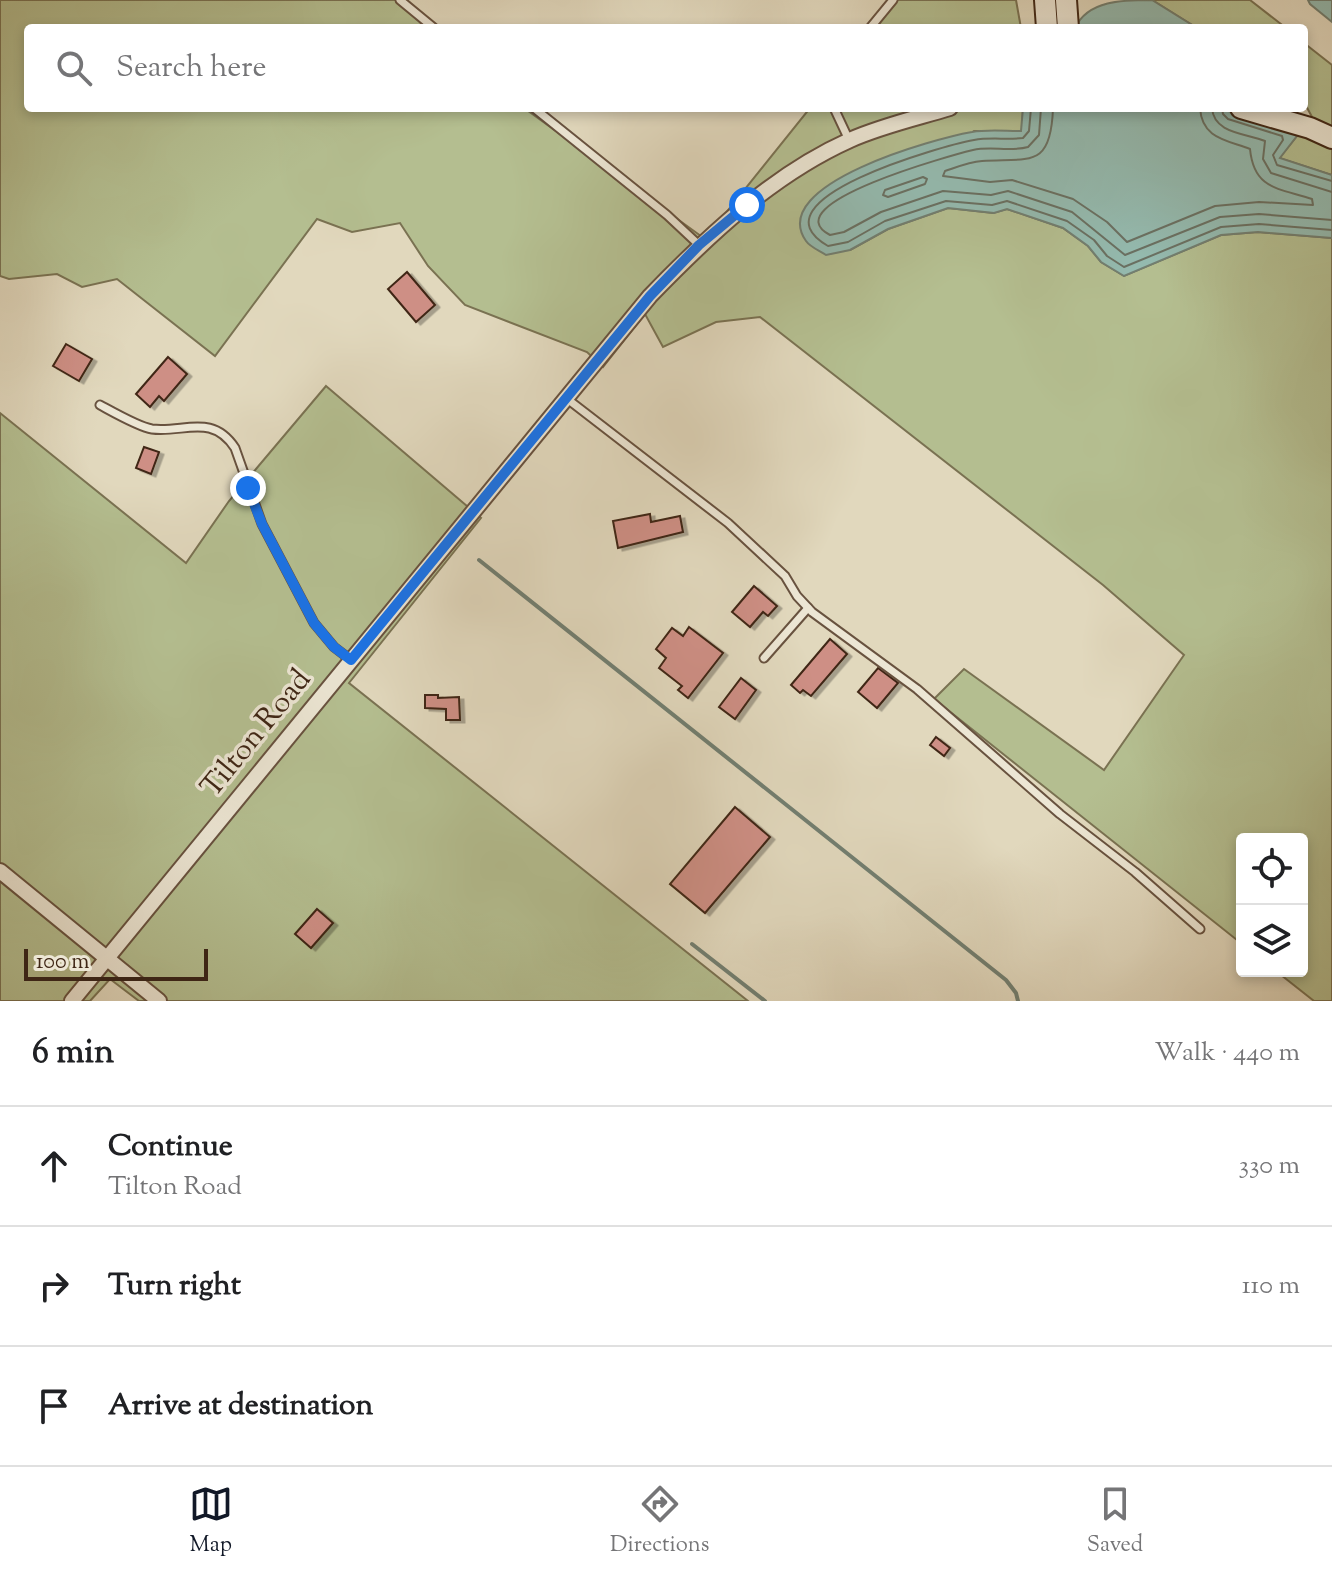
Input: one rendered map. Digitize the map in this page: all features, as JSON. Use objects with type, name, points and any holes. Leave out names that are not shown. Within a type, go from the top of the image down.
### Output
[{"type":"street","points":[[1045,0],[1047,24]]},
{"type":"street","points":[[1066,0],[1068,24]]},
{"type":"street","name":"Tilton Road","points":[[72,1001],[650,296],[699,245],[768,190],[849,140],[937,112]]},
{"type":"street","points":[[1255,112],[1310,128],[1332,138]]},
{"type":"street","points":[[0,871],[159,1001]]},
{"type":"lane","points":[[400,0],[429,24]]},
{"type":"lane","points":[[873,24],[893,0]]},
{"type":"lane","points":[[539,112],[667,215],[699,245]]},
{"type":"lane","points":[[836,112],[849,140]]},
{"type":"lane","points":[[566,398],[737,531],[785,576],[808,608],[917,689],[1060,814],[1135,872],[1200,929]]},
{"type":"lane","points":[[100,405],[148,429],[205,427],[228,437],[235,448],[262,524],[314,623],[334,647],[351,660]]},
{"type":"lane","points":[[764,658],[808,608]]},
{"type":"green space","points":[[0,0],[406,0],[409,2],[405,5],[422,24],[24,24],[24,112],[530,112],[705,239],[807,112],[1023,112],[1022,131],[974,131],[850,250],[888,229],[948,208],[993,213],[1007,209],[1063,228],[1088,246],[1101,262],[1124,276],[1221,235],[1258,232],[1332,238],[1332,1001],[1314,1001],[1284,977],[1308,977],[1308,833],[1236,833],[1236,939],[934,699],[964,669],[1104,770],[1184,655],[1103,585],[760,317],[716,322],[663,347],[645,314],[603,367],[587,352],[465,305],[428,266],[400,223],[352,232],[317,219],[215,356],[117,279],[82,287],[57,274],[9,279],[0,276]]},
{"type":"green space","points":[[896,0],[1016,0],[1020,24],[877,24]]},
{"type":"green space","points":[[1152,0],[1250,0],[1281,24],[1191,24]]},
{"type":"green space","points":[[1308,46],[1332,65],[1332,132],[1309,121],[1312,117],[1308,110]]},
{"type":"green space","points":[[1300,132],[1332,145],[1332,175],[1279,158]]},
{"type":"green space","points":[[326,386],[481,518],[349,683],[748,1001],[139,1001],[110,979],[90,1001],[0,1001],[0,413],[186,563],[229,501]]},
{"type":"water","points":[[1152,0],[1191,24],[1078,24],[1088,12],[1118,1]]},
{"type":"water","points":[[1308,0],[1332,0],[1332,22],[1310,4]]},
{"type":"water","points":[[1023,112],[1232,112],[1300,132],[1280,158],[1332,175],[1332,238],[1258,232],[1221,235],[1124,276],[1101,262],[1088,246],[1063,228],[1007,209],[994,213],[948,208],[888,229],[850,250],[826,255],[806,241],[800,220],[810,201],[832,183],[861,167],[953,136],[990,130],[1021,131]]},
{"type":"building","points":[[407,272],[435,305],[416,322],[388,289]]},
{"type":"building","points":[[66,344],[92,359],[79,381],[53,366]]},
{"type":"building","points":[[168,357],[187,374],[164,401],[159,396],[150,407],[136,394]]},
{"type":"building","points":[[144,447],[159,452],[151,474],[136,468]]},
{"type":"building","points":[[650,514],[651,522],[680,516],[683,532],[618,548],[613,521]]},
{"type":"building","points":[[754,586],[777,606],[768,616],[763,612],[750,627],[732,612]]},
{"type":"building","points":[[689,627],[723,653],[688,698],[678,690],[682,686],[659,668],[666,658],[656,649],[672,628],[683,636]]},
{"type":"building","points":[[830,639],[847,654],[811,696],[803,690],[800,693],[791,685]]},
{"type":"building","points":[[878,668],[898,683],[877,708],[858,692]]},
{"type":"building","points":[[741,678],[756,690],[735,719],[719,707]]},
{"type":"building","points":[[425,695],[459,697],[460,720],[446,720],[446,709],[425,708]]},
{"type":"building","points":[[936,737],[950,748],[944,756],[930,745]]},
{"type":"building","points":[[735,807],[770,837],[705,913],[670,884]]},
{"type":"building","points":[[317,909],[333,923],[311,948],[295,934]]},
{"type":"waterway","points":[[479,560],[1006,980],[1018,1001]]},
{"type":"waterway","points":[[692,944],[765,1001]]},
{"type":"route","points":[[248,488],[262,524],[314,623],[334,647],[351,660],[650,296],[699,245],[747,205]]}]
